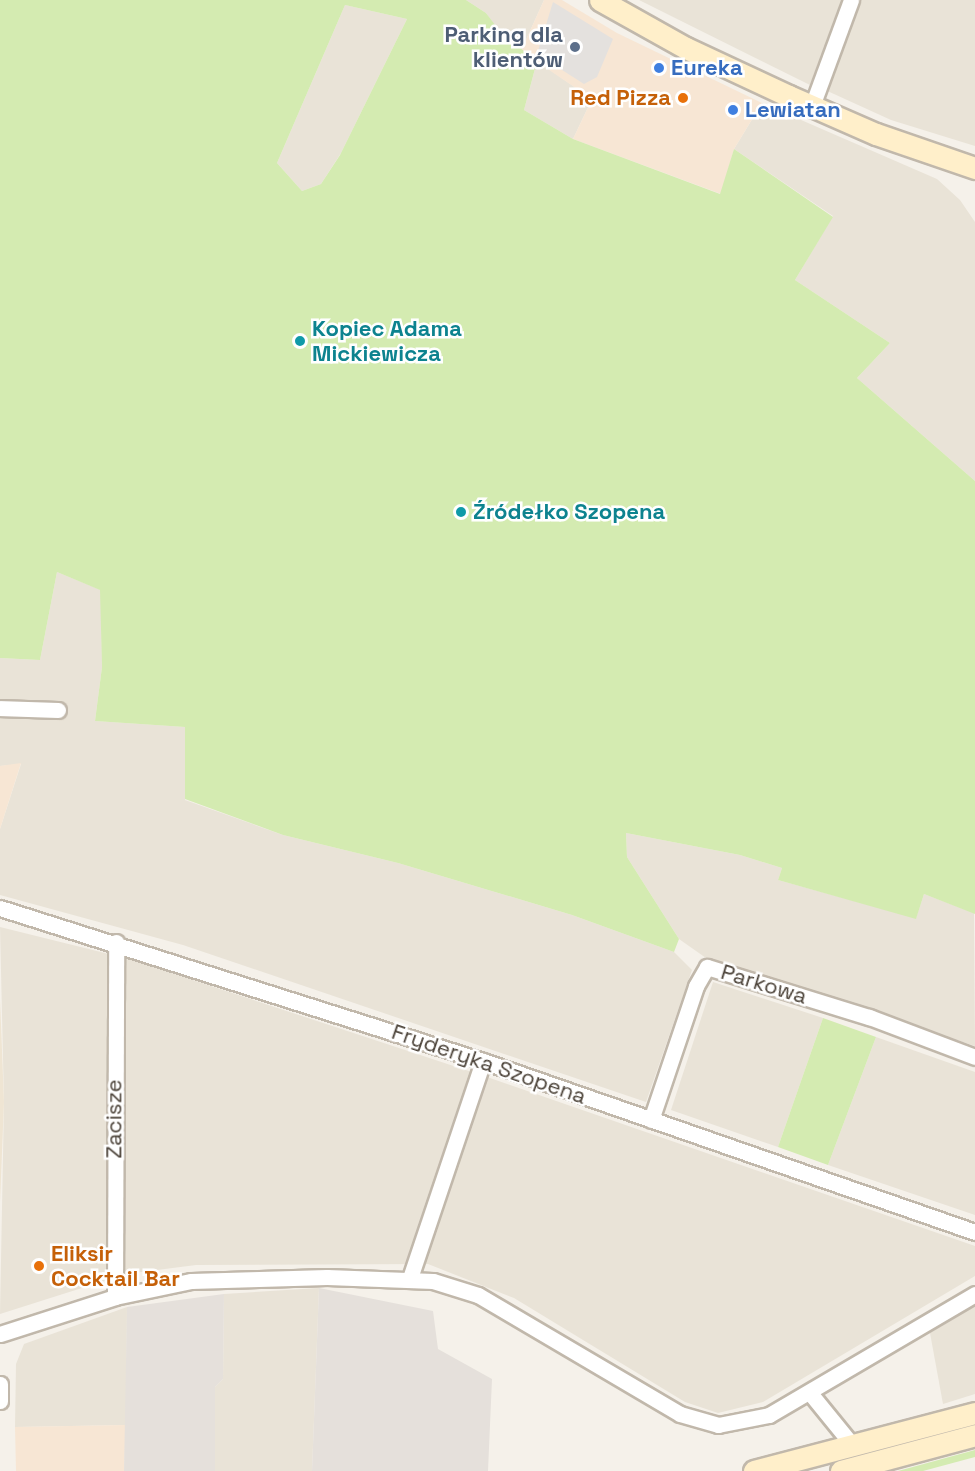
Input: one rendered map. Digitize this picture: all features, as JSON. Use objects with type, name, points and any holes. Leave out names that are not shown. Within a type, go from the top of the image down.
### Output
[{"type":"street","points":[[812,106],[851,0]]},
{"type":"street","points":[[604,1],[686,48],[812,106],[876,134],[975,168]]},
{"type":"street","points":[[0,708],[58,710]]},
{"type":"street","name":"Fryderyka Szopena","points":[[0,909],[116,942],[483,1061],[975,1232]]},
{"type":"street","name":"Zacisze","points":[[115,1296],[116,942]]},
{"type":"street","name":"Parkowa","points":[[651,1120],[696,986],[707,967],[869,1017],[975,1057]]},
{"type":"street","points":[[410,1278],[483,1061]]},
{"type":"street","points":[[0,1334],[115,1296],[191,1281],[410,1278],[478,1295],[632,1388],[680,1414],[726,1424],[769,1415],[810,1394],[975,1294]]},
{"type":"street","points":[[0,1384],[0,1401]]},
{"type":"street","points":[[810,1394],[853,1446]]},
{"type":"street","points":[[754,1471],[812,1466],[853,1446],[975,1413]]},
{"type":"street","points":[[841,1471],[975,1435]]},
{"type":"shaded area","points":[[466,0],[544,0],[521,51],[501,34],[486,13]]},
{"type":"shaded area","points":[[544,0],[562,0],[617,33],[762,103],[734,149],[721,194],[573,139],[592,99],[521,51]]},
{"type":"shaded area","points":[[639,0],[842,0],[810,85]]},
{"type":"shaded area","points":[[856,0],[975,0],[975,146],[891,120],[823,89]]},
{"type":"shaded area","name":"Parking dla klientów","points":[[553,2],[613,39],[597,77],[584,84],[537,54]]},
{"type":"shaded area","points":[[345,5],[407,19],[341,153],[321,184],[302,191],[277,163]]},
{"type":"shaded area","points":[[537,61],[592,99],[573,139],[524,110]]},
{"type":"shaded area","points":[[762,103],[937,179],[960,200],[975,222],[975,481],[857,378],[890,343],[795,280],[833,216],[734,149]]},
{"type":"shaded area","points":[[57,572],[101,590],[102,667],[95,721],[185,727],[185,800],[283,835],[398,863],[572,915],[674,952],[692,970],[646,1102],[183,945],[0,895],[0,829],[21,764],[0,766],[0,658],[40,660]]},
{"type":"shaded area","points":[[21,763],[0,829],[0,766]]},
{"type":"shaded area","points":[[626,833],[740,855],[782,868],[778,880],[916,918],[924,894],[974,913],[975,1046],[706,958],[679,939],[627,857]]},
{"type":"shaded area","points":[[0,927],[129,959],[490,1078],[975,1246],[975,1276],[763,1402],[718,1413],[685,1402],[514,1298],[428,1264],[196,1265],[126,1274],[0,1314],[4,1102]]},
{"type":"shaded area","points":[[713,982],[823,1018],[778,1147],[671,1110]]},
{"type":"shaded area","points":[[0,999],[4,1102],[0,1202]]},
{"type":"shaded area","points":[[876,1037],[975,1072],[975,1215],[828,1165]]},
{"type":"shaded area","points":[[319,1288],[312,1471],[215,1471],[215,1387],[223,1379],[224,1294]]},
{"type":"shaded area","points":[[319,1288],[433,1311],[438,1349],[492,1379],[488,1471],[312,1471]]},
{"type":"shaded area","points":[[224,1294],[223,1379],[215,1387],[215,1471],[124,1471],[127,1307]]},
{"type":"shaded area","points":[[975,1306],[975,1394],[943,1404],[930,1333]]},
{"type":"shaded area","points":[[127,1307],[126,1425],[15,1427],[16,1364],[24,1344]]},
{"type":"shaded area","points":[[126,1425],[124,1471],[16,1471],[15,1427]]},
{"type":"green space","points":[[0,0],[466,0],[486,13],[502,34],[537,61],[524,110],[573,139],[720,194],[734,149],[833,217],[795,280],[890,343],[857,378],[975,481],[975,914],[924,894],[916,919],[778,880],[782,868],[740,855],[626,833],[627,857],[679,939],[674,952],[572,915],[398,863],[283,835],[185,799],[185,727],[95,721],[102,667],[100,590],[57,572],[40,660],[0,658]],"holes":[[[345,5],[407,19],[340,155],[321,184],[302,191],[277,163]]]},
{"type":"green space","points":[[823,1018],[876,1037],[828,1165],[778,1147]]},
{"type":"green space","points":[[975,1450],[975,1457],[923,1471],[898,1471]]},
{"type":"place","name":"Parking dla klientów","points":[[575,47]]},
{"type":"place","name":"Eureka","points":[[659,68]]},
{"type":"place","name":"Red Pizza","points":[[683,98]]},
{"type":"place","name":"Lewiatan","points":[[733,110]]},
{"type":"place","name":"Kopiec Adama Mickiewicza","points":[[300,341]]},
{"type":"place","name":"Źródełko Szopena","points":[[461,512]]},
{"type":"place","name":"Eliksir Cocktail Bar","points":[[39,1266]]}]
